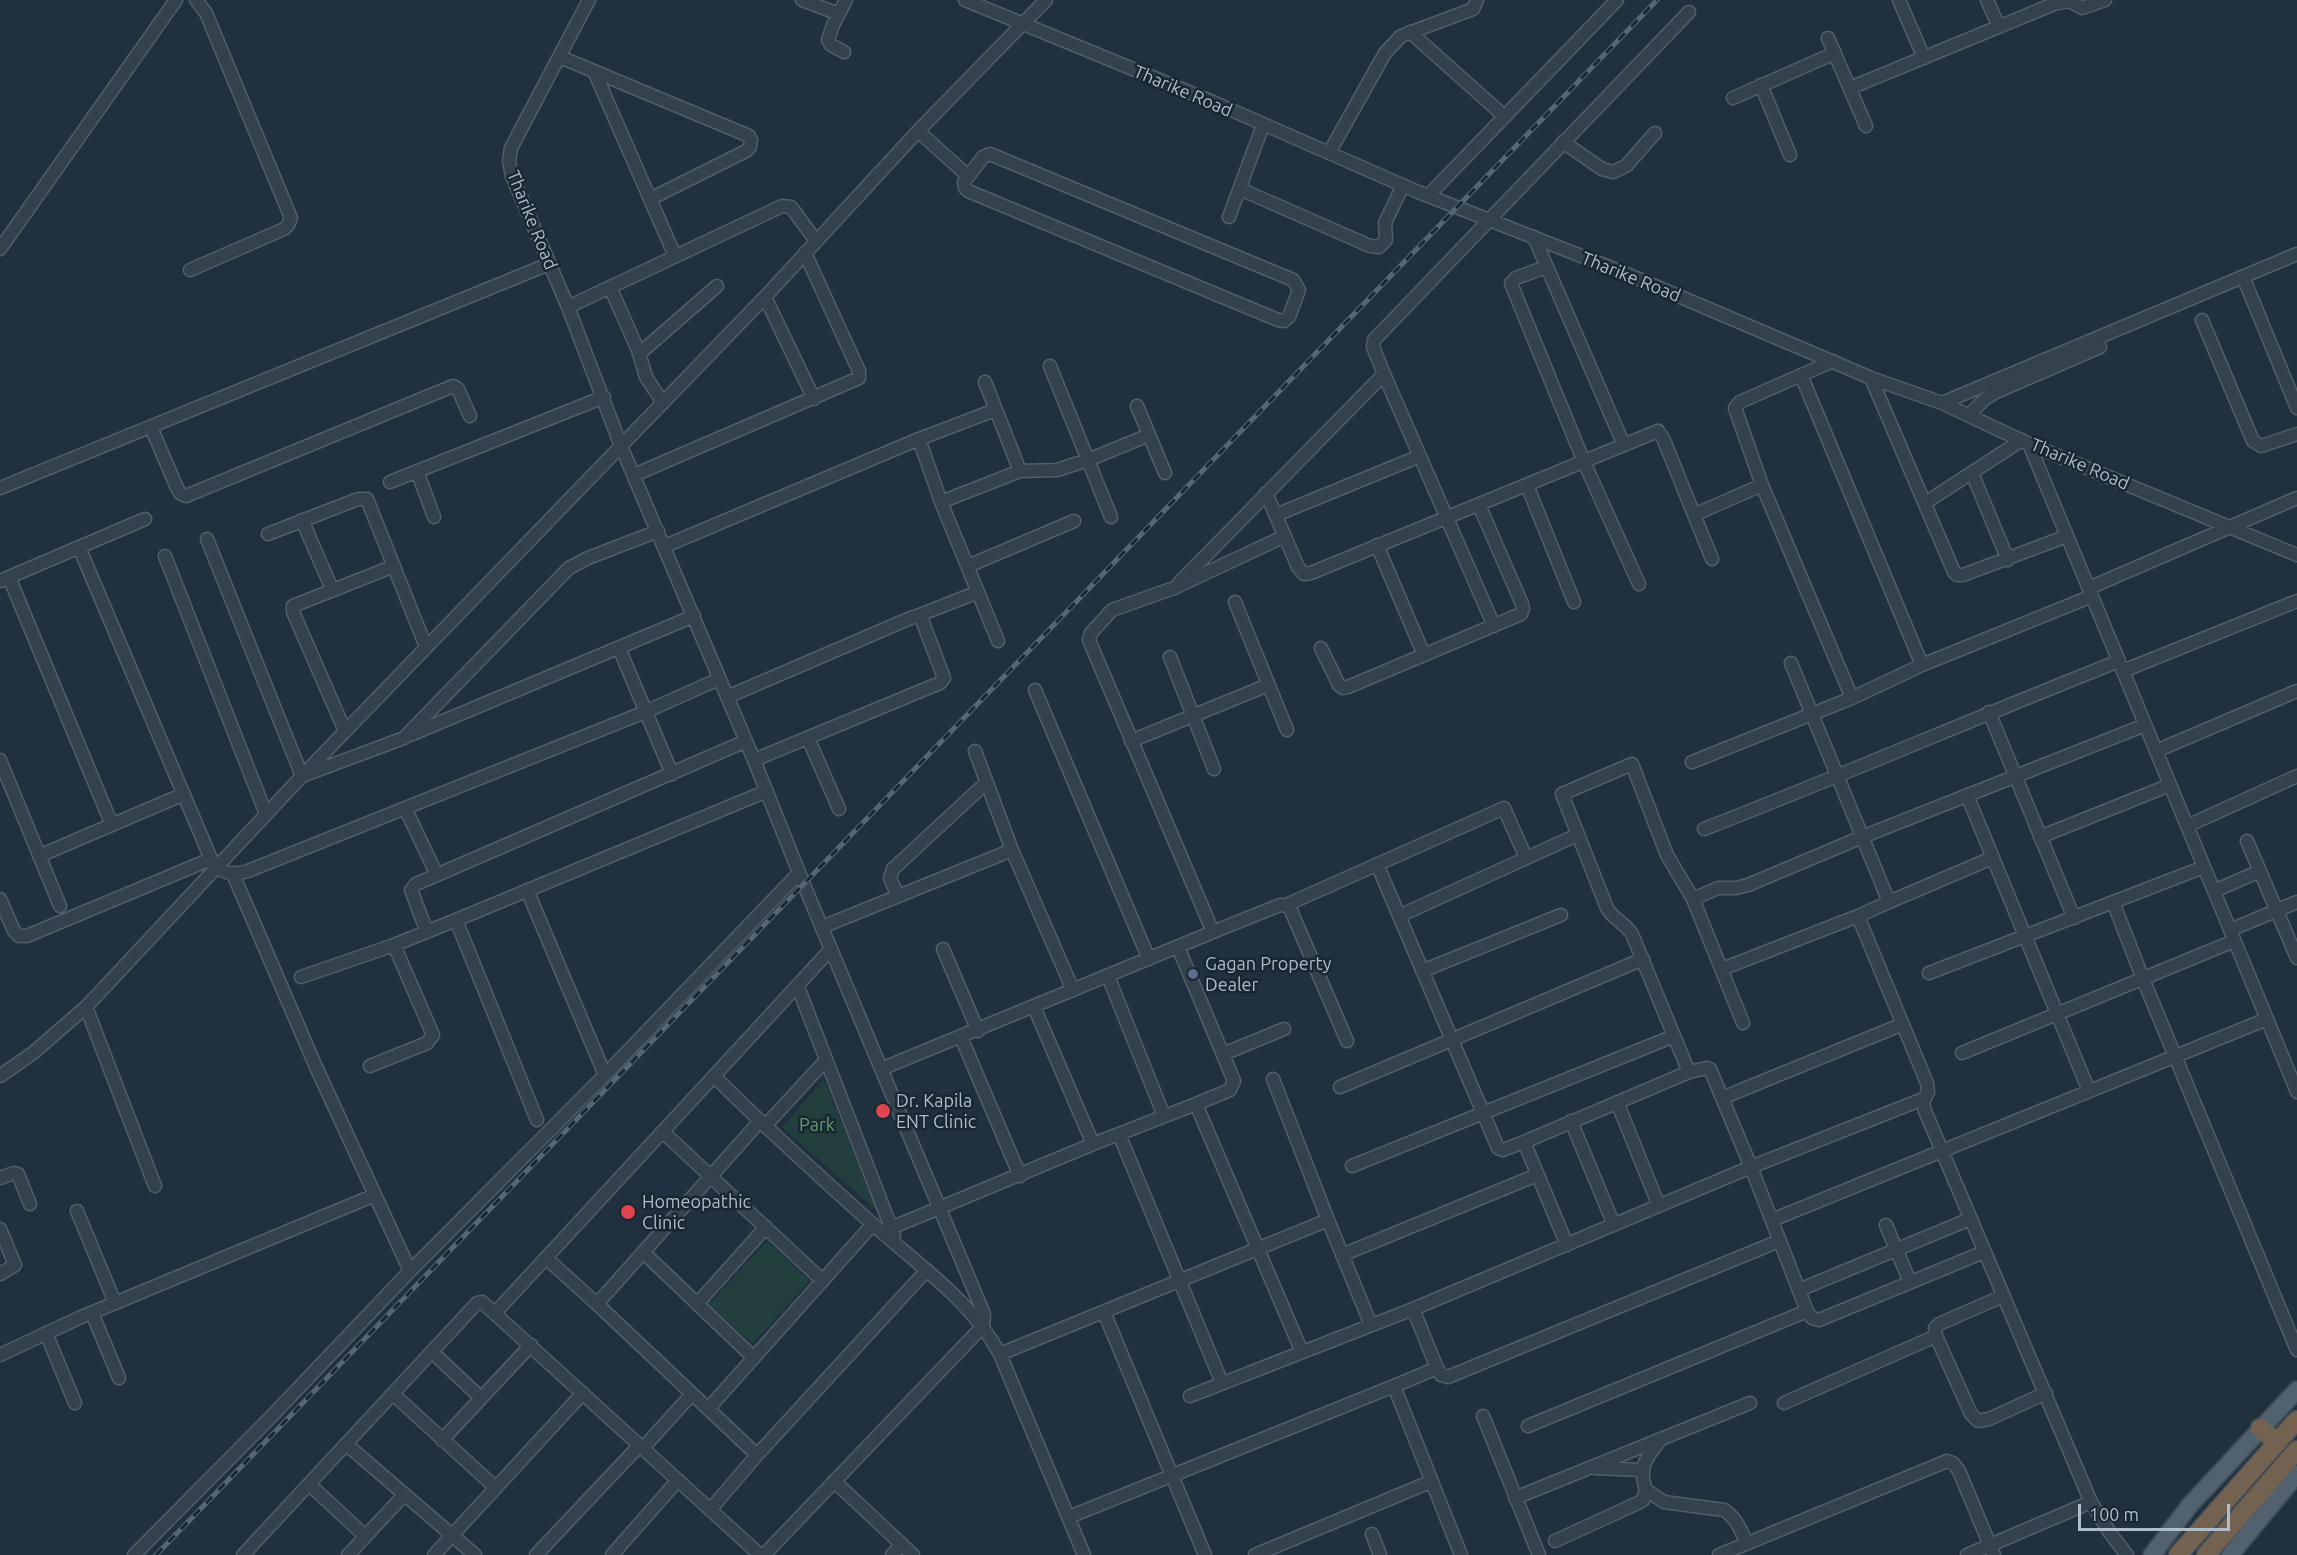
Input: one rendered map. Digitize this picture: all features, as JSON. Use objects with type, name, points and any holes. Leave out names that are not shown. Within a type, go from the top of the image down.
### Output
[{"type":"highway","points":[[2178,1555],[2297,1420]]},
{"type":"highway","points":[[2260,1428],[2277,1442]]},
{"type":"highway","points":[[2206,1555],[2296,1454]]},
{"type":"main road","points":[[2152,1555],[2190,1505],[2297,1389]]},
{"type":"main road","points":[[2230,1555],[2297,1474]]},
{"type":"street","points":[[0,249],[176,0]]},
{"type":"street","points":[[190,270],[284,228],[291,218],[206,13],[196,0]]},
{"type":"street","name":"Tharike Road","points":[[589,0],[517,135],[509,161],[512,176],[568,307],[621,446],[665,546],[984,1314],[983,1326]]},
{"type":"street","points":[[802,0],[839,14]]},
{"type":"street","points":[[844,52],[831,45],[828,40],[846,0]]},
{"type":"street","name":"Tharike Road","points":[[965,0],[990,5],[1023,25],[1428,196],[1622,272],[1871,378],[1942,403],[2026,442],[2297,555]]},
{"type":"street","points":[[0,1076],[56,1036],[86,1007],[213,863],[266,814],[663,403],[765,297],[918,131],[1046,0]]},
{"type":"street","points":[[1329,153],[1389,46],[1410,32],[1473,9],[1477,0]]},
{"type":"street","points":[[1428,196],[1617,0]]},
{"type":"street","points":[[1899,0],[1924,58]]},
{"type":"street","points":[[1987,0],[1999,27]]},
{"type":"street","points":[[1850,88],[2054,4],[2074,1],[2082,8],[2105,0]]},
{"type":"street","points":[[1494,626],[1373,347],[1377,335],[1689,12]]},
{"type":"street","points":[[1410,32],[1504,116]]},
{"type":"street","points":[[1828,38],[1866,126]]},
{"type":"street","points":[[1733,98],[1835,53]]},
{"type":"street","points":[[560,57],[749,136],[752,140],[746,151],[650,200]]},
{"type":"street","points":[[594,71],[675,256]]},
{"type":"street","points":[[1761,85],[1791,155]]},
{"type":"street","points":[[1229,217],[1263,125]]},
{"type":"street","points":[[918,131],[968,176]]},
{"type":"street","points":[[1563,142],[1602,169],[1613,172],[1626,166],[1655,133]]},
{"type":"street","points":[[990,154],[995,155],[1293,280],[1299,290],[1289,317],[1284,321],[1278,320],[968,191],[963,184],[968,176],[983,157],[990,154]]},
{"type":"street","points":[[1240,189],[1378,247],[1386,240],[1385,223],[1402,185]]},
{"type":"street","points":[[568,307],[785,205],[796,212],[816,241]]},
{"type":"street","points":[[1534,237],[1623,444]]},
{"type":"street","points":[[634,475],[856,381],[860,375],[805,253]]},
{"type":"street","points":[[1942,403],[2297,254]]},
{"type":"street","points":[[1969,415],[1985,399],[1996,392],[2297,262]]},
{"type":"street","points":[[0,488],[549,264]]},
{"type":"street","points":[[1546,267],[1516,278],[1511,283],[1584,462],[1639,584]]},
{"type":"street","points":[[2246,284],[2297,408]]},
{"type":"street","points":[[610,286],[639,354],[646,377],[663,403]]},
{"type":"street","points":[[639,354],[717,286]]},
{"type":"street","points":[[765,297],[814,399]]},
{"type":"street","points":[[2202,320],[2253,441],[2261,446],[2297,434]]},
{"type":"street","points":[[1833,361],[1740,402],[1735,408],[1762,485],[1852,698]]},
{"type":"street","points":[[1050,366],[1111,517]]},
{"type":"street","points":[[1174,588],[1384,374]]},
{"type":"street","points":[[1801,375],[1922,665]]},
{"type":"street","points":[[1871,378],[1953,572],[1957,575],[1964,575],[2067,536]]},
{"type":"street","points":[[985,382],[1020,471]]},
{"type":"street","points":[[151,427],[177,488],[186,496],[453,386],[458,388],[470,416]]},
{"type":"street","points":[[390,482],[604,397]]},
{"type":"street","points":[[1137,406],[1165,473]]},
{"type":"street","points":[[665,546],[919,439],[995,410]]},
{"type":"street","points":[[1266,493],[1298,567],[1304,573],[1311,573],[1584,462],[1656,430],[1661,434],[1696,514],[1712,559]]},
{"type":"street","points":[[941,501],[1020,471],[1057,470],[1149,435]]},
{"type":"street","points":[[919,439],[941,501],[998,641]]},
{"type":"street","points":[[1925,503],[2026,442],[2297,1092]]},
{"type":"street","points":[[1276,515],[1420,456]]},
{"type":"street","points":[[417,471],[434,517]]},
{"type":"street","points":[[1972,473],[2008,560]]},
{"type":"street","points":[[1527,485],[1574,602]]},
{"type":"street","points":[[1696,514],[1762,485]]},
{"type":"street","points":[[1692,762],[1852,698],[2297,498]]},
{"type":"street","points":[[268,534],[358,499],[367,499],[426,647]]},
{"type":"street","points":[[1321,648],[1339,685],[1343,688],[1521,614],[1523,609],[1479,505]]},
{"type":"street","points":[[112,825],[5,579],[145,519]]},
{"type":"street","points":[[303,520],[332,590]]},
{"type":"street","points":[[968,566],[1074,521]]},
{"type":"street","points":[[404,738],[569,568],[588,558],[658,531]]},
{"type":"street","points":[[1213,932],[1131,741],[1089,636],[1112,610],[1174,588],[1285,536]]},
{"type":"street","points":[[207,540],[302,776]]},
{"type":"street","points":[[1377,545],[1424,655]]},
{"type":"street","points":[[79,547],[213,863],[233,874],[248,872],[645,712],[719,679]]},
{"type":"street","points":[[165,556],[266,814]]},
{"type":"street","points":[[345,731],[292,609],[296,603],[394,566]]},
{"type":"street","points":[[727,697],[978,592]]},
{"type":"street","points":[[1704,829],[1837,777],[1989,712],[2297,601]]},
{"type":"street","points":[[1235,602],[1287,730]]},
{"type":"street","points":[[302,776],[404,738],[694,616]]},
{"type":"street","points":[[754,760],[942,681],[943,674],[922,620],[917,616]]},
{"type":"street","points":[[619,648],[672,774]]},
{"type":"street","points":[[1170,657],[1214,769]]},
{"type":"street","points":[[1791,663],[1889,902]]},
{"type":"street","points":[[1131,741],[1269,685]]},
{"type":"street","points":[[1035,690],[1149,959]]},
{"type":"street","points":[[2156,751],[2297,691]]},
{"type":"street","points":[[1989,712],[2074,918]]},
{"type":"street","points":[[1693,899],[1718,888],[1748,885],[1862,837],[2145,725]]},
{"type":"street","points":[[808,738],[839,809]]},
{"type":"street","points":[[427,932],[411,890],[416,884],[436,873],[746,741]]},
{"type":"street","points":[[975,752],[1012,850],[1074,990]]},
{"type":"street","points":[[0,760],[60,906]]},
{"type":"street","points":[[1689,1072],[1630,930],[1608,911],[1563,794],[1632,764],[1667,855],[1693,899],[1743,1023]]},
{"type":"street","points":[[2187,825],[2297,776]]},
{"type":"street","points":[[898,896],[890,878],[893,869],[987,782]]},
{"type":"street","points":[[2040,837],[2170,785]]},
{"type":"street","points":[[301,977],[427,932],[767,791]]},
{"type":"street","points":[[39,856],[184,794]]},
{"type":"street","points":[[1967,795],[2089,1091]]},
{"type":"street","points":[[405,808],[436,873]]},
{"type":"street","points":[[881,1069],[978,1031],[1213,932],[1280,905],[1286,905],[1504,808],[1526,858]]},
{"type":"street","points":[[1399,916],[1577,835]]},
{"type":"street","points":[[2247,841],[2297,958]]},
{"type":"street","points":[[822,927],[1012,850]]},
{"type":"street","points":[[1722,969],[1858,916],[1992,858]]},
{"type":"street","points":[[0,898],[14,931],[19,936],[27,936],[213,863]]},
{"type":"street","points":[[1377,864],[1498,1148],[1503,1150],[1524,1142],[1689,1072],[1710,1069],[1807,1311],[1812,1318],[1819,1320],[1984,1252]]},
{"type":"street","points":[[1929,973],[2204,867]]},
{"type":"street","points":[[2214,891],[2260,871]]},
{"type":"street","points":[[134,1555],[269,1419],[410,1271],[605,1076],[800,873]]},
{"type":"street","points":[[233,874],[316,1067],[410,1271]]},
{"type":"street","points":[[527,890],[605,1076]]},
{"type":"street","points":[[2113,902],[2297,1350]]},
{"type":"street","points":[[1962,1053],[2143,979],[2297,902]]},
{"type":"street","points":[[1286,905],[1292,910],[1347,1041]]},
{"type":"street","points":[[1422,971],[1561,915]]},
{"type":"street","points":[[1858,916],[1929,1088],[1923,1099],[1925,1111],[1970,1219],[2091,1502],[2098,1516],[2127,1555]]},
{"type":"street","points":[[456,920],[537,1120]]},
{"type":"street","points":[[369,1066],[427,1043],[433,1035],[394,945]]},
{"type":"street","points":[[891,1228],[1196,1104],[1233,1086],[1234,1081],[1178,947]]},
{"type":"street","points":[[495,1313],[831,949]]},
{"type":"street","points":[[943,949],[978,1031]]},
{"type":"street","points":[[1340,1086],[1643,959]]},
{"type":"street","points":[[1108,976],[1164,1116]]},
{"type":"street","points":[[798,987],[899,1248]]},
{"type":"street","points":[[1034,1006],[1093,1144]]},
{"type":"street","points":[[86,1007],[156,1186]]},
{"type":"street","points":[[1772,1220],[2266,1019]]},
{"type":"street","points":[[1722,1098],[1903,1024]]},
{"type":"street","points":[[1223,1054],[1284,1029]]},
{"type":"street","points":[[1352,1166],[1674,1036]]},
{"type":"street","points":[[961,1037],[1020,1176]]},
{"type":"street","points":[[597,1304],[712,1176],[826,1060]]},
{"type":"street","points":[[714,1076],[763,1124],[952,1294],[983,1326],[1000,1354],[1084,1555]]},
{"type":"street","points":[[1273,1079],[1371,1325]]},
{"type":"street","points":[[1190,1396],[1413,1309],[1751,1167],[1923,1099]]},
{"type":"street","points":[[1617,1102],[1659,1206]]},
{"type":"street","points":[[1196,1104],[1302,1352]]},
{"type":"street","points":[[1570,1121],[1614,1225]]},
{"type":"street","points":[[663,1132],[823,1281]]},
{"type":"street","points":[[1119,1134],[1222,1383]]},
{"type":"street","points":[[1524,1142],[1567,1245]]},
{"type":"street","points":[[0,1178],[14,1173],[18,1174],[30,1204]]},
{"type":"street","points":[[1342,1255],[1538,1175]]},
{"type":"street","points":[[0,1355],[92,1312],[375,1195]]},
{"type":"street","points":[[77,1211],[115,1303]]},
{"type":"street","points":[[1799,1290],[1970,1219]]},
{"type":"street","points":[[1000,1354],[1328,1220]]},
{"type":"street","points":[[708,1409],[873,1224]]},
{"type":"street","points":[[1886,1225],[1910,1282]]},
{"type":"street","points":[[697,1304],[766,1227]]},
{"type":"street","points":[[0,1229],[15,1263],[12,1268],[0,1274]]},
{"type":"street","points":[[1413,1309],[1437,1368],[1441,1375],[1448,1377],[1779,1241]]},
{"type":"street","points":[[643,1252],[754,1358]]},
{"type":"street","points":[[546,1258],[757,1455]]},
{"type":"street","points":[[710,1510],[757,1455],[926,1271]]},
{"type":"street","points":[[2003,1296],[1939,1324],[1935,1328],[1936,1336],[1971,1414],[1978,1420],[1989,1419],[2046,1394]]},
{"type":"street","points":[[243,1555],[477,1303],[486,1304],[762,1555],[983,1326]]},
{"type":"street","points":[[1104,1311],[1205,1555]]},
{"type":"street","points":[[1528,1426],[1807,1311]]},
{"type":"street","points":[[92,1312],[119,1378]]},
{"type":"street","points":[[46,1334],[75,1403]]},
{"type":"street","points":[[1784,1402],[1936,1336]]},
{"type":"street","points":[[442,1440],[531,1345]]},
{"type":"street","points":[[432,1352],[481,1398]]},
{"type":"street","points":[[1069,1516],[1437,1368]]},
{"type":"street","points":[[1394,1386],[1430,1482],[1461,1555]]},
{"type":"street","points":[[434,1555],[583,1393]]},
{"type":"street","points":[[393,1394],[496,1488]]},
{"type":"street","points":[[544,1552],[692,1394]]},
{"type":"street","points":[[1515,1498],[1750,1403]]},
{"type":"street","points":[[1483,1416],[1539,1555]]},
{"type":"street","points":[[1555,1541],[1643,1500],[1646,1490],[1642,1470],[1661,1439]]},
{"type":"street","points":[[346,1444],[475,1555]]},
{"type":"street","points":[[1719,1555],[1947,1461],[1953,1463],[1959,1471],[1991,1550]]},
{"type":"street","points":[[1590,1468],[1642,1470]]},
{"type":"street","points":[[612,1555],[678,1480]]},
{"type":"street","points":[[834,1482],[913,1555]]},
{"type":"street","points":[[1255,1555],[1430,1482]]},
{"type":"street","points":[[309,1484],[365,1536]]},
{"type":"street","points":[[1646,1490],[1664,1502],[1724,1510],[1736,1522],[1748,1543]]},
{"type":"street","points":[[348,1555],[404,1495]]},
{"type":"street","points":[[1967,1555],[1991,1550],[2091,1502]]},
{"type":"street","points":[[1372,1534],[1380,1555]]},
{"type":"street","points":[[892,1555],[902,1544]]},
{"type":"green space","name":"Park","points":[[824,1079],[877,1211],[782,1127]]},
{"type":"green space","points":[[767,1241],[810,1281],[752,1344],[709,1304]]},
{"type":"railway","points":[[156,1555],[1657,0]]},
{"type":"place","name":"Gagan Property Dealer","points":[[1193,974]]},
{"type":"place","name":"Dr. Kapila ENT Clinic","points":[[883,1111]]},
{"type":"place","name":"Homeopathic Clinic","points":[[628,1212]]}]
